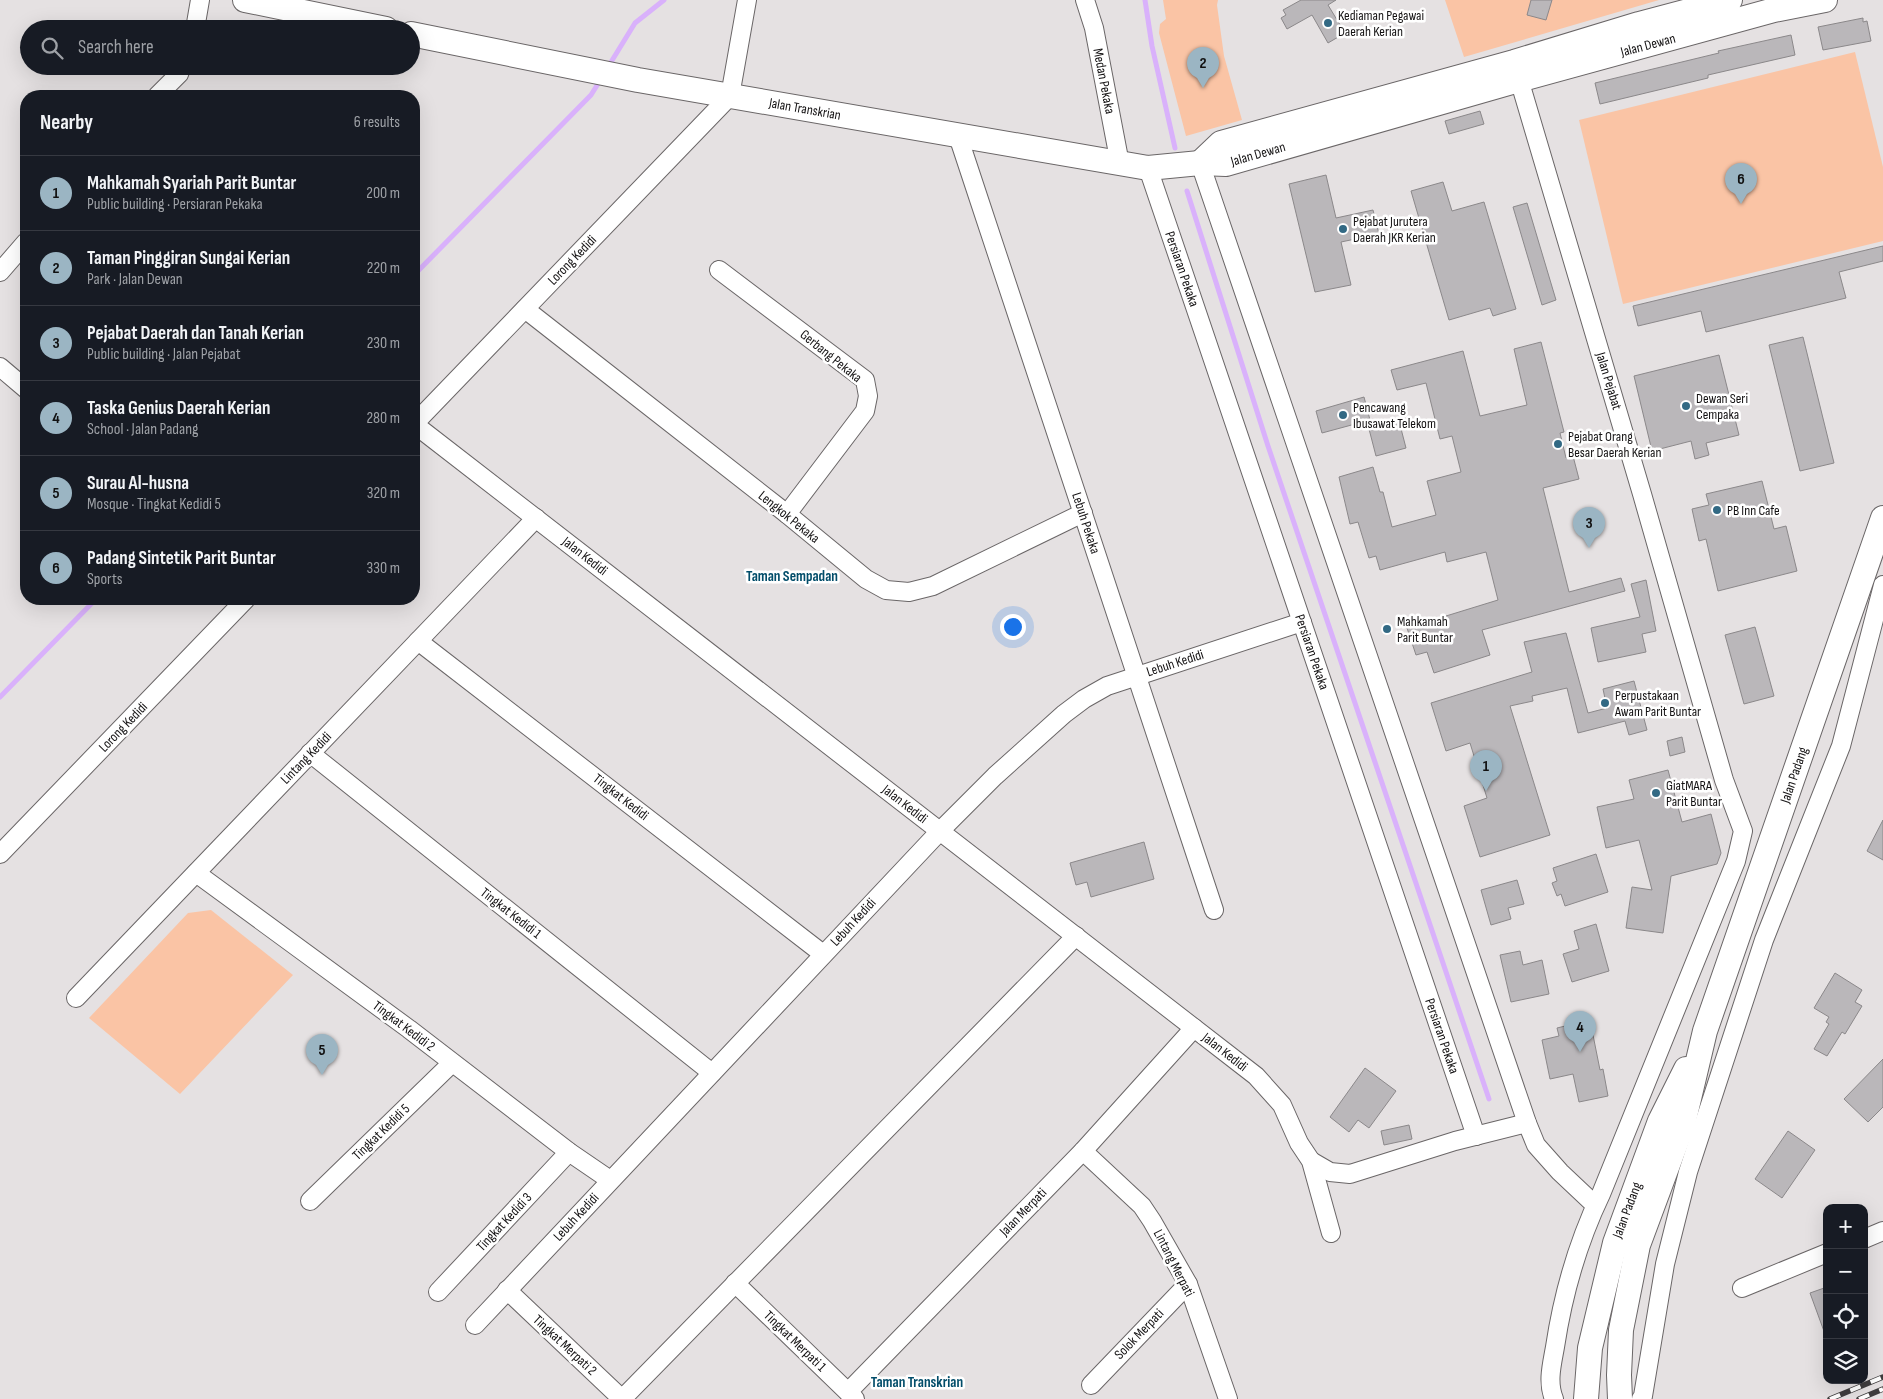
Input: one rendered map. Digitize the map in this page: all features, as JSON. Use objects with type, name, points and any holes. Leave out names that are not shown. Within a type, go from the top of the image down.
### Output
[{"type":"main road","points":[[245,0],[342,20]]},
{"type":"main road","name":"Jalan Dewan","points":[[1642,35],[1730,0]]},
{"type":"main road","name":"Jalan Dewan","points":[[1200,163],[1221,143],[1516,71],[1642,35],[1825,0]]},
{"type":"main road","name":"Jalan Transkrian","points":[[420,36],[638,80],[1120,164],[1148,168],[1200,163]]},
{"type":"main road","name":"Jalan Padang","points":[[1620,1399],[1621,1330],[1638,1245],[1683,1124],[1705,1031],[1883,518]]},
{"type":"main road","name":"Jalan Padang","points":[[1586,1399],[1590,1348],[1614,1243],[1660,1121],[1705,1031]]},
{"type":"street","points":[[197,20],[200,0]]},
{"type":"street","points":[[730,96],[747,0]]},
{"type":"street","name":"Medan Pekaka","points":[[1085,0],[1094,28],[1120,164]]},
{"type":"street","name":"Jalan Pejabat","points":[[1516,71],[1648,511],[1724,780],[1743,831],[1736,861],[1595,1205]]},
{"type":"street","points":[[163,90],[178,75]]},
{"type":"street","name":"Lorong Kedidi","points":[[420,418],[730,96]]},
{"type":"street","name":"Lebuh Pekaka","points":[[958,136],[1214,910]]},
{"type":"street","points":[[1200,163],[1527,1123],[1536,1145],[1560,1172],[1595,1205],[1586,1223],[1560,1310],[1550,1381],[1554,1399]]},
{"type":"street","name":"Persiaran Pekaka","points":[[1148,168],[1476,1136]]},
{"type":"street","points":[[0,272],[20,249]]},
{"type":"street","name":"Gerbang Pekaka","points":[[719,270],[865,380],[868,396],[865,411],[787,514]]},
{"type":"street","name":"Lengkok Pekaka","points":[[525,309],[787,514],[866,579],[886,590],[909,592],[933,586],[1083,513]]},
{"type":"street","points":[[0,367],[20,383]]},
{"type":"street","name":"Jalan Kedidi","points":[[420,429],[1256,1076],[1282,1105],[1299,1143],[1311,1161],[1331,1233]]},
{"type":"street","name":"Lintang Kedidi","points":[[76,998],[536,518]]},
{"type":"street","points":[[1641,1399],[1665,1264],[1688,1172],[1764,940],[1841,746],[1883,585]]},
{"type":"street","name":"Lorong Kedidi","points":[[0,854],[240,605]]},
{"type":"street","name":"Lebuh Kedidi","points":[[475,1325],[940,831],[996,776],[1084,699],[1107,686],[1136,675],[1302,622]]},
{"type":"street","name":"Tingkat Kedidi","points":[[418,641],[823,954]]},
{"type":"street","name":"Tingkat Kedidi 1","points":[[310,753],[712,1073]]},
{"type":"street","name":"Tingkat Kedidi 2","points":[[196,873],[410,1029],[569,1152],[610,1180]]},
{"type":"street","points":[[622,1399],[1076,936]]},
{"type":"street","name":"Jalan Merpati","points":[[851,1396],[1084,1151],[1194,1028]]},
{"type":"street","name":"Tingkat Kedidi 5","points":[[310,1201],[452,1063]]},
{"type":"street","points":[[1311,1161],[1330,1172],[1350,1174],[1476,1136],[1527,1123]]},
{"type":"street","name":"Lintang Merpati","points":[[1084,1151],[1142,1206],[1152,1221],[1188,1284],[1228,1399]]},
{"type":"street","name":"Tingkat Kedidi 3","points":[[438,1292],[569,1152]]},
{"type":"street","points":[[1868,1237],[1883,1231]]},
{"type":"street","points":[[1742,1288],[1823,1256]]},
{"type":"street","points":[[1770,1289],[1788,1269]]},
{"type":"street","name":"Tingkat Merpati 1","points":[[736,1283],[851,1396]]},
{"type":"street","name":"Solok Merpati","points":[[1091,1385],[1188,1284]]},
{"type":"street","name":"Tingkat Merpati 2","points":[[507,1290],[622,1399]]},
{"type":"shaded area","points":[[1163,0],[1218,0],[1217,5],[1224,56],[1242,120],[1186,136],[1159,33],[1160,24],[1166,19]]},
{"type":"shaded area","points":[[1445,0],[1659,0],[1464,57]]},
{"type":"shaded area","points":[[1855,52],[1883,167],[1883,241],[1623,304],[1579,120]]},
{"type":"shaded area","points":[[211,910],[293,975],[180,1094],[89,1018],[188,913]]},
{"type":"building","name":"Kediaman Pegawai Daerah Kerian","points":[[1301,0],[1336,0],[1328,5],[1345,33],[1328,43],[1312,15],[1287,29],[1281,18],[1286,15],[1283,10]]},
{"type":"building","points":[[1531,0],[1552,0],[1546,20],[1527,15]]},
{"type":"building","points":[[1863,18],[1863,22],[1867,21],[1871,41],[1823,50],[1818,27]]},
{"type":"building","points":[[1791,35],[1795,55],[1708,75],[1708,78],[1600,104],[1595,83],[1719,53],[1718,51]]},
{"type":"building","points":[[1480,111],[1484,124],[1449,134],[1445,121]]},
{"type":"building","points":[[1326,175],[1336,218],[1373,210],[1379,234],[1341,242],[1351,285],[1315,292],[1289,184]]},
{"type":"building","points":[[1443,182],[1452,211],[1484,202],[1516,309],[1493,316],[1490,308],[1449,320],[1411,191]]},
{"type":"building","points":[[1527,203],[1556,300],[1542,305],[1513,207]]},
{"type":"building","points":[[1883,246],[1883,261],[1839,272],[1846,298],[1706,332],[1701,311],[1638,326],[1633,306]]},
{"type":"building","points":[[1803,337],[1834,463],[1800,471],[1769,345]]},
{"type":"building","points":[[1541,342],[1564,432],[1560,433],[1566,458],[1573,456],[1579,479],[1543,488],[1569,592],[1621,578],[1625,591],[1482,630],[1490,655],[1434,673],[1427,652],[1416,655],[1407,628],[1498,600],[1486,552],[1447,562],[1445,552],[1380,570],[1376,556],[1369,558],[1358,522],[1350,524],[1339,477],[1373,467],[1380,492],[1383,492],[1392,527],[1436,515],[1427,481],[1461,472],[1452,436],[1440,439],[1426,383],[1397,390],[1391,370],[1463,351],[1480,416],[1527,405],[1514,349]]},
{"type":"building","name":"Dewan Seri Cempaka","points":[[1719,355],[1739,435],[1706,443],[1709,455],[1695,459],[1691,441],[1652,451],[1634,376]]},
{"type":"building","name":"Pencawang Ibusawat Telekom","points":[[1364,397],[1370,420],[1322,433],[1316,411]]},
{"type":"building","points":[[1399,421],[1406,448],[1376,456],[1369,429]]},
{"type":"building","points":[[1762,481],[1774,529],[1786,526],[1797,571],[1718,591],[1706,539],[1699,541],[1692,509],[1709,505],[1706,494]]},
{"type":"building","points":[[1646,580],[1656,631],[1642,634],[1646,652],[1598,662],[1591,628],[1640,617],[1631,584]]},
{"type":"building","points":[[1755,627],[1774,696],[1744,704],[1725,635]]},
{"type":"building","points":[[1566,633],[1588,713],[1607,708],[1603,689],[1634,681],[1647,730],[1629,735],[1625,721],[1578,733],[1567,688],[1532,696],[1533,701],[1510,706],[1550,835],[1480,857],[1464,806],[1487,798],[1470,743],[1446,751],[1431,703],[1532,672],[1524,642]]},
{"type":"building","points":[[1682,737],[1685,752],[1670,756],[1667,741]]},
{"type":"building","points":[[1668,770],[1682,822],[1711,814],[1721,853],[1717,864],[1671,876],[1663,933],[1626,928],[1632,887],[1652,890],[1639,840],[1606,848],[1597,807],[1634,799],[1629,780]]},
{"type":"building","points":[[1883,820],[1883,860],[1867,851]]},
{"type":"building","points":[[1144,842],[1154,879],[1091,897],[1087,882],[1076,885],[1070,863]]},
{"type":"building","points":[[1596,854],[1608,892],[1565,906],[1561,894],[1557,896],[1552,883],[1557,881],[1553,868]]},
{"type":"building","points":[[1517,880],[1524,904],[1508,908],[1511,919],[1491,925],[1481,890]]},
{"type":"building","points":[[1596,924],[1609,971],[1572,982],[1563,954],[1579,949],[1574,931]]},
{"type":"building","points":[[1520,951],[1523,965],[1542,960],[1549,994],[1511,1002],[1500,955]]},
{"type":"building","points":[[1835,973],[1862,990],[1855,1002],[1862,1006],[1845,1034],[1842,1032],[1827,1056],[1814,1049],[1829,1024],[1826,1022],[1829,1017],[1814,1008]]},
{"type":"building","points":[[1590,1020],[1600,1070],[1603,1069],[1608,1096],[1579,1102],[1573,1074],[1550,1079],[1542,1040],[1559,1036],[1557,1028]]},
{"type":"building","points":[[1883,1059],[1883,1107],[1868,1122],[1844,1099]]},
{"type":"building","points":[[1365,1068],[1396,1091],[1369,1128],[1358,1120],[1349,1132],[1330,1117]]},
{"type":"building","points":[[1409,1125],[1412,1139],[1384,1145],[1381,1131]]},
{"type":"building","points":[[1788,1131],[1815,1150],[1782,1198],[1755,1179]]},
{"type":"building","points":[[1823,1288],[1823,1329],[1810,1293]]},
{"type":"waterway","points":[[608,67],[635,23],[664,0]]},
{"type":"waterway","points":[[1145,0],[1152,46],[1175,148]]},
{"type":"waterway","points":[[420,269],[591,95],[601,79]]},
{"type":"waterway","points":[[1187,191],[1268,446],[1489,1099]]},
{"type":"waterway","points":[[0,697],[90,605]]},
{"type":"railway","points":[[1830,1399],[1883,1377]]},
{"type":"railway","points":[[1859,1399],[1883,1389]]},
{"type":"place","name":"Kediaman Pegawai Daerah Kerian","points":[[1328,23]]},
{"type":"place","name":"Taman Pinggiran Sungai Kerian","points":[[1203,88]]},
{"type":"place","name":"Padang Sintetik Parit Buntar","points":[[1741,204]]},
{"type":"place","name":"Pejabat Jurutera Daerah JKR Kerian","points":[[1343,229]]},
{"type":"place","name":"Dewan Seri Cempaka","points":[[1686,406]]},
{"type":"place","name":"Pencawang Ibusawat Telekom","points":[[1343,415]]},
{"type":"place","name":"Pejabat Orang Besar Daerah Kerian","points":[[1558,444]]},
{"type":"place","name":"PB Inn Cafe","points":[[1717,510]]},
{"type":"place","name":"Pejabat Daerah dan Tanah Kerian","points":[[1589,548]]},
{"type":"place","name":"Mahkamah Parit Buntar","points":[[1387,629]]},
{"type":"place","name":"Perpustakaan Awam Parit Buntar","points":[[1605,703]]},
{"type":"place","name":"Mahkamah Syariah Parit Buntar","points":[[1486,791]]},
{"type":"place","name":"GiatMARA Parit Buntar","points":[[1656,793]]},
{"type":"place","name":"Taska Genius Daerah Kerian","points":[[1580,1052]]},
{"type":"place","name":"Surau Al-husna","points":[[322,1075]]},
{"type":"district","name":"Taman Sempadan","points":[[792,576]]},
{"type":"district","name":"Taman Transkrian","points":[[917,1382]]}]
